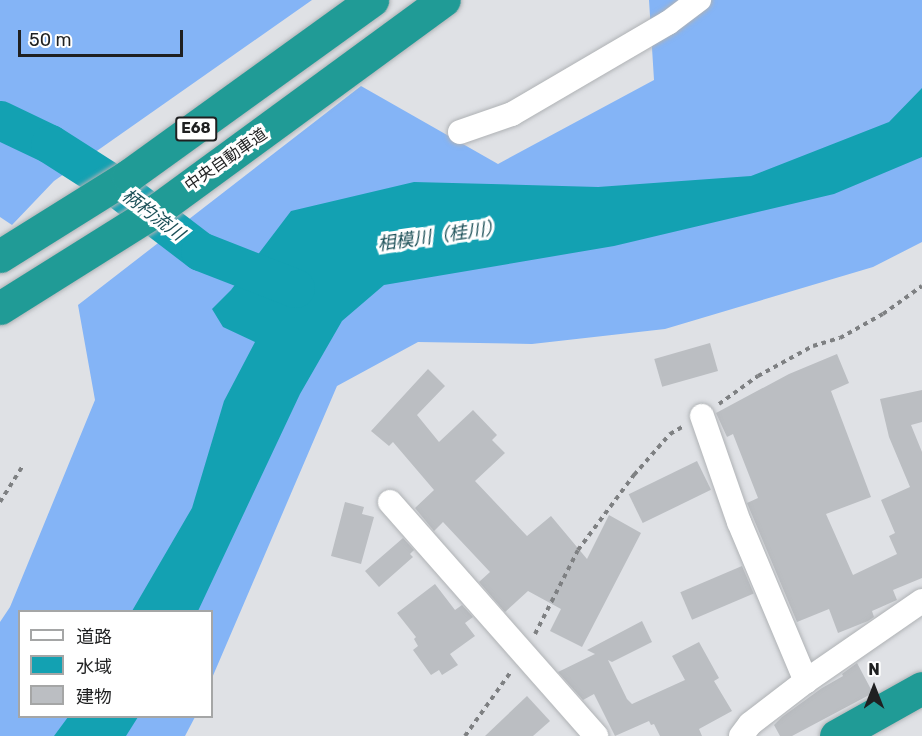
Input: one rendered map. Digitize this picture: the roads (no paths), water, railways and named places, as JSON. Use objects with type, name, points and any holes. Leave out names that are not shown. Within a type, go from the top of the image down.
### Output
[{"type":"highway","name":"中央自動車道","points":[[0,308],[51,278],[167,202],[444,0]]},
{"type":"highway","name":"E68","points":[[9,251],[138,169],[369,2]]},
{"type":"highway","points":[[836,736],[922,688]]},
{"type":"street","points":[[460,132],[512,114],[668,23],[699,0]]},
{"type":"street","points":[[702,416],[739,522],[806,681]]},
{"type":"street","points":[[390,502],[596,736]]},
{"type":"street","points":[[741,736],[750,724],[806,681],[922,600]]},
{"type":"water","name":"相模川（桂川）","points":[[922,88],[922,157],[834,194],[614,246],[384,285],[342,321],[300,394],[198,610],[133,610],[192,508],[224,401],[255,342],[223,327],[212,309],[231,290],[291,211],[414,182],[598,187],[751,176],[889,122]]},
{"type":"water","points":[[67,718],[137,718],[126,736],[54,736]]},
{"type":"waterway","name":"柄杓流川","points":[[0,120],[50,144],[111,183],[200,251],[295,288]]}]
